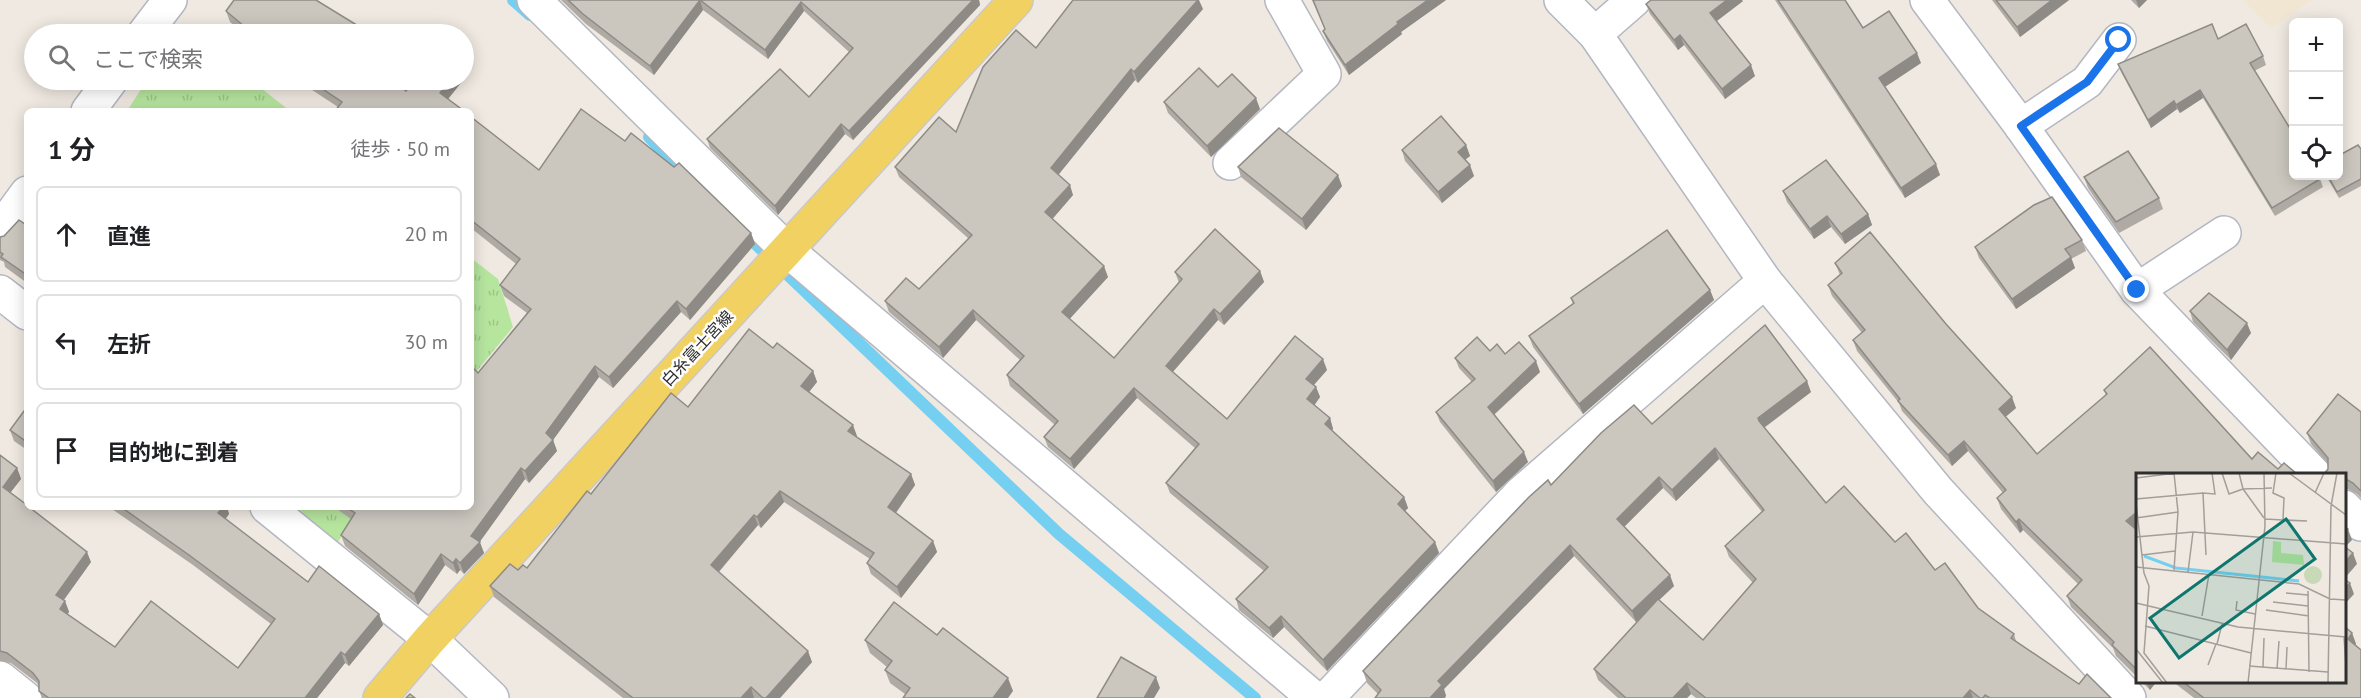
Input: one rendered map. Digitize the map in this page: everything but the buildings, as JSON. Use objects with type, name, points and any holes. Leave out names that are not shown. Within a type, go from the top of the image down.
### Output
[{"type":"main road","name":"白糸富士宮線","points":[[380,698],[430,639],[1016,0]]},
{"type":"street","points":[[152,24],[170,0]]},
{"type":"street","points":[[534,0],[788,250],[1314,698]]},
{"type":"street","points":[[1230,164],[1324,74],[1282,0]]},
{"type":"street","points":[[1561,0],[1595,34],[1766,281],[1938,491],[2129,698]]},
{"type":"street","points":[[1595,34],[1634,0]]},
{"type":"street","points":[[1927,0],[2021,126],[2137,290],[2313,473]]},
{"type":"street","points":[[2021,126],[2087,82],[2119,40]]},
{"type":"street","points":[[90,108],[104,90]]},
{"type":"street","points":[[0,230],[24,197]]},
{"type":"street","points":[[2137,290],[2224,233]]},
{"type":"street","points":[[1328,698],[1520,494],[1766,281]]},
{"type":"street","points":[[0,292],[24,311]]},
{"type":"street","points":[[2346,509],[2361,524]]},
{"type":"street","points":[[271,510],[430,639],[492,698]]},
{"type":"street","points":[[0,678],[25,698]]},
{"type":"shaded area","points":[[2243,0],[2312,0],[2271,28]]},
{"type":"green space","points":[[141,90],[264,90],[286,108],[129,108]]},
{"type":"green space","points":[[474,260],[498,279],[513,327],[474,374]]},
{"type":"green space","points":[[288,510],[364,510],[335,545]]},
{"type":"waterway","points":[[513,0],[530,15]]},
{"type":"waterway","points":[[649,137],[687,176]]},
{"type":"waterway","points":[[744,233],[1059,534],[1255,698]]},
{"type":"route","points":[[2119,40],[2087,82],[2021,126],[2137,290]]}]
